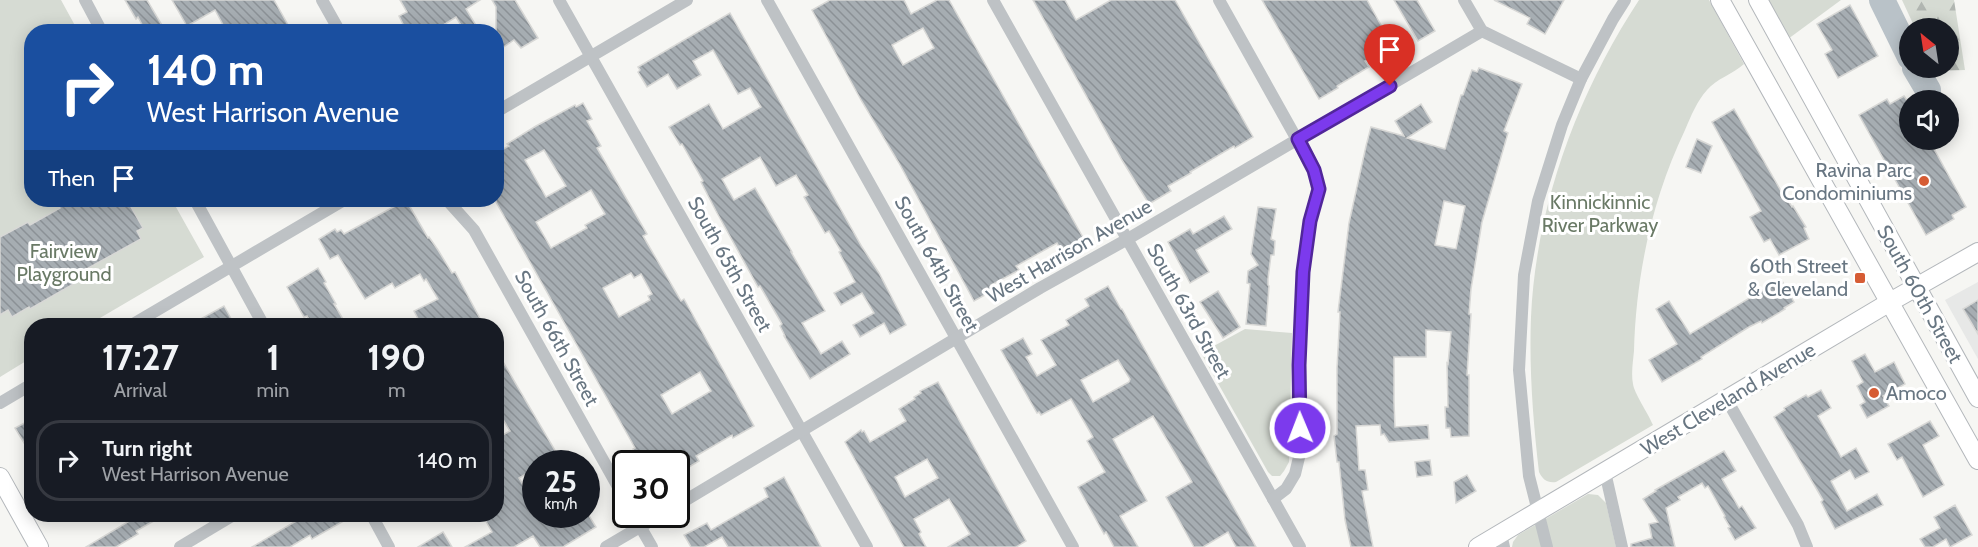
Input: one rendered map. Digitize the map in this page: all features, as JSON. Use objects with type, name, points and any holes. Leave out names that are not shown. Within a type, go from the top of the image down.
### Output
[{"type":"main road","name":"South 60th Street","points":[[1720,0],[1978,460]]},
{"type":"main road","name":"South 60th Street","points":[[1758,0],[1978,398]]},
{"type":"main road","points":[[1756,66],[1785,49]]},
{"type":"main road","name":"West Cleveland Avenue","points":[[1478,547],[1503,540],[1538,513],[1605,472],[1978,252]]},
{"type":"main road","points":[[0,477],[24,520]]},
{"type":"main road","points":[[25,522],[39,547]]},
{"type":"street","points":[[85,0],[98,24]]},
{"type":"street","points":[[322,0],[336,24]]},
{"type":"street","name":"South 65th Street","points":[[559,0],[867,547]]},
{"type":"street","points":[[504,107],[687,0]]},
{"type":"street","name":"South 64th Street","points":[[767,0],[1073,547]]},
{"type":"street","name":"South 63rd Street","points":[[993,0],[1300,547]]},
{"type":"street","points":[[1219,0],[1298,139],[1314,170],[1319,189],[1310,221],[1303,272],[1299,365],[1301,449],[1295,474],[1286,489],[1273,499]]},
{"type":"street","points":[[1464,0],[1482,31],[1581,79]]},
{"type":"street","points":[[1547,547],[1529,476],[1519,370],[1524,275],[1538,201],[1562,125],[1581,79],[1612,19],[1625,0]]},
{"type":"street","name":"West Harrison Avenue","points":[[690,498],[1040,288],[1482,31]]},
{"type":"street","points":[[199,207],[260,318]]},
{"type":"street","points":[[143,318],[332,207]]},
{"type":"street","name":"South 66th Street","points":[[453,207],[474,230],[612,476]]},
{"type":"street","points":[[0,403],[24,389]]},
{"type":"street","points":[[1727,400],[1798,525],[1807,547]]},
{"type":"street","points":[[1605,472],[1622,547]]},
{"type":"street","points":[[180,547],[222,522]]},
{"type":"street","points":[[375,522],[389,547]]},
{"type":"street","points":[[606,547],[638,528]]},
{"type":"street","points":[[641,528],[652,547]]},
{"type":"shaded area","points":[[1978,282],[1978,359],[1945,300]]},
{"type":"green space","name":"Fairview Playground","points":[[0,0],[61,0],[74,24],[24,24],[24,207],[176,207],[204,257],[100,318],[24,318],[24,362],[0,377]]},
{"type":"green space","name":"Kinnickinnic River Parkway","points":[[1639,0],[1709,0],[1744,64],[1703,94],[1673,156],[1655,210],[1638,294],[1632,376],[1636,393],[1653,425],[1556,482],[1550,482],[1544,479],[1539,472],[1531,375],[1531,317],[1541,233],[1551,192],[1579,112],[1597,73]]},
{"type":"green space","points":[[1767,0],[1841,0],[1788,39]]},
{"type":"green space","points":[[1902,0],[1954,0],[1957,18],[1910,18]]},
{"type":"green space","points":[[1959,32],[1965,70],[1959,70]]},
{"type":"green space","points":[[1245,329],[1292,333],[1289,462],[1280,476],[1272,476],[1268,472],[1201,353]]},
{"type":"green space","points":[[1588,494],[1598,495],[1606,503],[1616,547],[1512,547],[1518,535]]},
{"type":"building","points":[[125,0],[147,0],[161,24],[142,24],[138,17],[136,19]]},
{"type":"building","points":[[172,0],[274,0],[288,24],[223,24],[215,10],[190,24],[186,24]]},
{"type":"building","points":[[400,0],[480,0],[466,9],[475,24],[460,24],[456,17],[445,24],[403,24],[399,16],[407,12]]},
{"type":"building","points":[[492,0],[515,0],[538,38],[521,48],[514,40],[504,47],[504,24],[496,24],[496,7]]},
{"type":"building","points":[[830,0],[904,0],[911,14],[937,0],[949,0],[1085,241],[1063,254],[1057,243],[1016,266],[1019,270],[991,285],[994,290],[974,301],[812,10]],"holes":[[[923,28],[934,48],[903,65],[892,45]]]},
{"type":"building","points":[[1033,0],[1065,0],[1076,20],[1111,0],[1175,0],[1253,137],[1168,186],[1171,191],[1149,204]]},
{"type":"building","points":[[1262,0],[1367,0],[1392,45],[1365,61],[1369,67],[1319,99]]},
{"type":"building","points":[[1394,0],[1417,0],[1435,31],[1418,41]]},
{"type":"building","points":[[1494,0],[1564,0],[1545,34],[1527,24],[1530,18]]},
{"type":"building","points":[[1850,5],[1878,56],[1838,78],[1825,54],[1832,50],[1817,24]]},
{"type":"building","points":[[730,13],[862,247],[879,273],[906,325],[890,334],[884,323],[860,337],[853,325],[874,313],[862,293],[841,305],[834,293],[855,282],[839,252],[841,251],[829,231],[825,233],[804,197],[808,195],[796,175],[776,186],[760,157],[722,179],[734,200],[755,188],[792,252],[825,311],[802,323],[821,354],[842,341],[850,354],[810,379],[784,336],[780,326],[782,324],[760,286],[758,287],[716,211],[701,182],[703,181],[682,144],[680,145],[669,127],[709,104],[723,129],[761,107],[750,88],[738,94],[713,50],[693,61],[701,75],[677,89],[668,74],[647,87],[638,72],[640,70],[638,67]]},
{"type":"building","points":[[1479,68],[1522,84],[1504,131],[1508,133],[1482,222],[1471,289],[1467,375],[1469,375],[1469,436],[1451,437],[1450,428],[1446,428],[1447,363],[1451,332],[1426,330],[1426,357],[1394,357],[1394,402],[1395,427],[1428,425],[1429,439],[1389,442],[1384,434],[1381,435],[1380,425],[1356,426],[1359,470],[1365,470],[1368,490],[1362,491],[1373,547],[1351,547],[1345,520],[1334,436],[1337,434],[1340,312],[1338,312],[1349,223],[1371,127],[1404,136],[1395,121],[1421,104],[1432,122],[1407,138],[1445,149],[1461,95],[1463,95],[1472,70],[1477,72]],"holes":[[[1444,201],[1465,206],[1456,249],[1435,245]]]},
{"type":"building","name":"Ravina Parc Condominiums","points":[[1887,99],[1890,104],[1899,99],[1899,150],[1935,150],[1966,207],[1952,215],[1954,219],[1926,235],[1859,115]]},
{"type":"building","points":[[583,103],[592,119],[587,121],[601,146],[597,148],[647,234],[643,236],[681,301],[684,299],[754,426],[733,438],[732,435],[696,456],[699,461],[690,466],[690,450],[633,450],[635,448],[499,207],[504,207],[504,149],[509,146],[507,144],[536,126]],"holes":[[[544,150],[566,186],[546,197],[525,160]],[[591,190],[605,214],[585,225],[587,228],[551,248],[536,222]],[[631,273],[634,278],[641,274],[652,294],[648,296],[650,300],[619,317],[603,288]],[[700,372],[711,391],[672,414],[661,395]]]},
{"type":"building","points":[[1734,109],[1785,198],[1806,227],[1804,228],[1809,239],[1779,255],[1770,239],[1764,242],[1750,217],[1761,211],[1712,122]]},
{"type":"building","points":[[1697,139],[1712,146],[1701,173],[1686,167]]},
{"type":"building","points":[[131,207],[143,228],[137,231],[141,239],[81,272],[84,278],[30,309],[29,307],[12,317],[8,310],[0,315],[0,237],[28,222],[30,225],[60,208]]},
{"type":"building","points":[[393,207],[410,207],[452,273],[455,272],[480,318],[418,318],[414,311],[438,299],[426,279],[424,281],[420,274],[395,288],[392,283],[365,299],[338,255],[330,259],[319,239],[335,229],[337,232],[341,230],[344,234]]},
{"type":"building","points":[[1258,207],[1276,209],[1271,239],[1275,241],[1268,279],[1266,326],[1246,324],[1250,284],[1247,283],[1248,271],[1258,265],[1251,254]]},
{"type":"building","points":[[1224,216],[1232,229],[1196,250],[1209,272],[1190,283],[1168,242],[1190,229],[1193,234]]},
{"type":"building","points":[[318,268],[342,318],[304,317],[287,287]]},
{"type":"building","points":[[1781,279],[1794,302],[1762,323],[1761,321],[1749,327],[1701,357],[1702,359],[1662,382],[1649,360],[1677,344],[1656,309],[1669,301],[1690,334]]},
{"type":"building","points":[[1108,286],[1256,547],[1236,547],[1228,532],[1203,547],[1194,547],[1166,497],[1192,482],[1153,416],[1113,439],[1147,501],[1120,516],[1138,547],[1114,547],[1106,532],[1104,534],[1078,487],[1105,472],[1087,441],[1093,437],[1071,399],[1041,415],[1037,413],[1001,350],[1023,338],[1032,354],[1026,357],[1037,376],[1056,365],[1041,340],[1069,325],[1066,320],[1089,306],[1085,299]],"holes":[[[1118,360],[1130,379],[1129,382],[1093,402],[1081,380]]]},
{"type":"building","points":[[1218,291],[1240,327],[1223,338],[1200,302]]},
{"type":"building","points":[[1978,300],[1978,334],[1963,309]]},
{"type":"building","points":[[224,306],[231,318],[202,318]]},
{"type":"building","points":[[1865,354],[1875,372],[1894,362],[1905,384],[1883,396],[1889,406],[1867,418],[1860,405],[1865,402],[1857,386],[1863,382],[1852,361]]},
{"type":"building","points":[[504,364],[555,450],[522,450],[522,476],[519,478],[522,483],[522,528],[594,528],[563,547],[540,547],[533,536],[514,547],[465,547],[492,532],[486,522],[504,522],[504,434],[510,431],[504,421]]},
{"type":"building","points":[[938,382],[1026,541],[1016,547],[948,547],[970,534],[949,499],[914,519],[926,547],[904,547],[845,442],[861,430],[870,442],[906,421],[899,409],[915,399],[914,397],[921,393],[920,391]],"holes":[[[927,459],[938,478],[905,497],[895,477]]]},
{"type":"building","points":[[1821,390],[1831,408],[1818,416],[1841,457],[1856,448],[1869,472],[1855,479],[1850,470],[1831,481],[1847,511],[1877,494],[1883,505],[1835,529],[1821,502],[1823,500],[1774,417],[1806,395],[1808,397]]},
{"type":"building","points":[[1930,421],[1939,436],[1923,445],[1944,485],[1923,497],[1902,457],[1897,460],[1888,444]]},
{"type":"building","points":[[24,423],[24,443],[15,428]]},
{"type":"building","points":[[1724,451],[1736,471],[1722,479],[1739,508],[1742,506],[1756,528],[1735,540],[1708,486],[1705,488],[1702,483],[1678,497],[1680,500],[1666,508],[1675,547],[1631,547],[1631,544],[1652,538],[1649,524],[1658,522],[1643,499]]},
{"type":"building","points":[[1430,460],[1432,475],[1417,477],[1415,462]]},
{"type":"building","points":[[1467,475],[1476,491],[1456,503],[1454,482]]},
{"type":"building","points":[[784,477],[821,547],[728,547],[722,537],[704,547],[691,547],[684,535],[707,523],[711,530],[768,497],[764,488]]},
{"type":"building","points":[[1955,505],[1972,535],[1950,547],[1946,539],[1933,547],[1925,547],[1920,539],[1940,528],[1934,517]]},
{"type":"building","points":[[128,522],[152,522],[136,531],[138,534],[116,547],[86,547]]},
{"type":"building","points":[[294,522],[342,522],[312,539],[310,535],[290,547],[252,547]]},
{"type":"building","points":[[443,532],[452,547],[418,547]]},
{"type":"waterway","points":[[1882,0],[1899,35]]},
{"type":"waterway","points":[[1921,78],[1928,90]]},
{"type":"place","name":"Ravina Parc Condominiums","points":[[1924,181]]},
{"type":"place","name":"60th Street & Cleveland","points":[[1860,278]]},
{"type":"place","name":"Amoco","points":[[1874,393]]},
{"type":"route","points":[[1300,428],[1299,365],[1303,272],[1310,221],[1319,189],[1314,170],[1298,139],[1390,86]]}]
